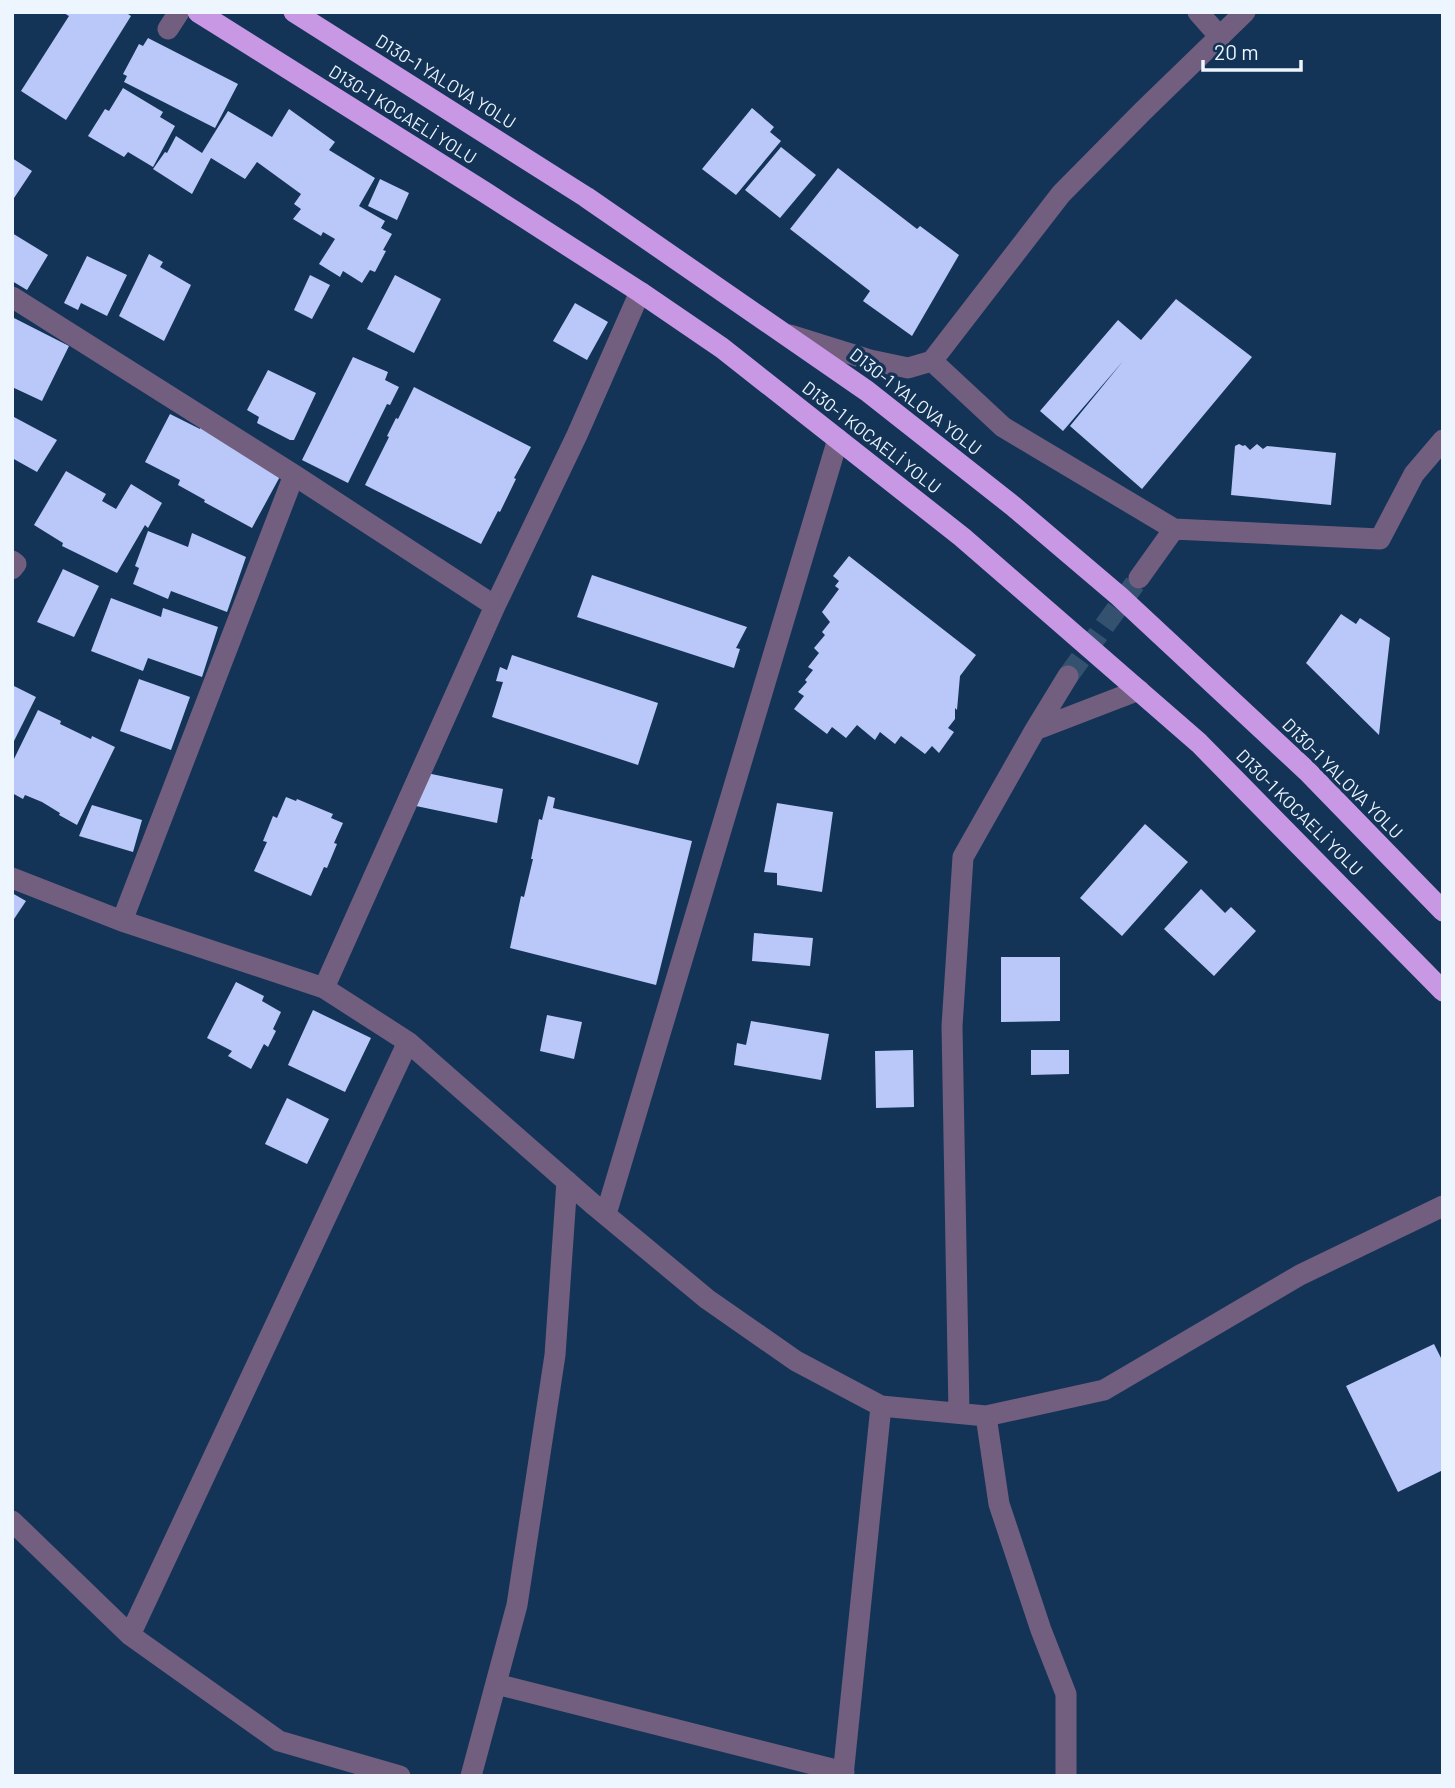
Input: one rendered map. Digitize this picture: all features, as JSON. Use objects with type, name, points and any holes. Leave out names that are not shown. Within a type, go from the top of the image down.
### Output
[{"type":"highway","name":"D130-1 YALOVA YOLU","points":[[295,12],[586,197],[789,335],[851,379],[1003,498],[1119,596],[1307,771],[1443,911]]},
{"type":"highway","name":"D130-1 KOCAELİ YOLU","points":[[201,15],[640,292],[723,348],[962,537],[1199,743],[1443,990]]},
{"type":"street","points":[[1198,12],[1220,37]]},
{"type":"street","points":[[789,335],[870,360],[908,368],[932,361],[1061,194],[1245,12]]},
{"type":"street","points":[[324,988],[495,606],[577,435],[640,292]]},
{"type":"street","points":[[12,297],[495,606]]},
{"type":"street","points":[[932,361],[1003,427],[1174,529],[1381,539],[1414,474],[1443,440]]},
{"type":"street","points":[[606,1214],[838,439]]},
{"type":"street","points":[[122,921],[294,475]]},
{"type":"street","points":[[1139,578],[1174,529]]},
{"type":"street","points":[[12,561],[16,564],[12,569]]},
{"type":"street","points":[[959,1413],[952,1026],[963,857],[1068,676]]},
{"type":"street","points":[[1035,730],[1139,690]]},
{"type":"street","points":[[12,878],[122,921],[324,988],[408,1042],[707,1299],[796,1361],[881,1406],[986,1416],[1104,1390],[1300,1275],[1443,1206]]},
{"type":"street","points":[[130,1635],[408,1042]]},
{"type":"street","points":[[471,1776],[517,1605],[555,1355],[568,1181]]},
{"type":"street","points":[[496,1684],[844,1774],[881,1406]]},
{"type":"street","points":[[986,1416],[999,1504],[1041,1630],[1066,1694],[1066,1776]]},
{"type":"street","points":[[12,1521],[130,1635],[279,1741],[400,1776]]},
{"type":"building","points":[[62,12],[125,12],[131,16],[66,120],[21,91],[69,16]]},
{"type":"building","points":[[148,38],[238,84],[215,128],[124,82],[127,76],[123,74],[139,44],[143,46]]},
{"type":"building","points":[[123,88],[163,112],[160,117],[175,126],[153,167],[128,152],[124,157],[88,136],[105,109],[109,111]]},
{"type":"building","points":[[752,108],[774,127],[770,132],[781,141],[736,195],[702,169]]},
{"type":"building","points":[[289,109],[335,142],[329,150],[375,178],[359,206],[385,221],[381,228],[392,234],[375,272],[370,270],[362,283],[343,271],[340,277],[319,264],[335,239],[323,232],[321,236],[293,219],[301,209],[294,204],[301,194],[257,162],[245,179],[211,158],[192,194],[153,169],[165,152],[167,153],[176,136],[202,153],[228,111],[272,137]]},
{"type":"building","points":[[781,147],[816,175],[780,218],[745,190]]},
{"type":"building","points":[[12,158],[32,171],[12,201]]},
{"type":"building","points":[[838,168],[917,229],[920,226],[959,255],[912,336],[863,301],[870,291],[790,229]]},
{"type":"building","points":[[380,179],[409,193],[397,220],[368,206]]},
{"type":"building","points":[[12,233],[48,255],[27,290],[12,281]]},
{"type":"building","points":[[149,254],[163,262],[160,267],[191,285],[164,341],[119,316]]},
{"type":"building","points":[[87,256],[127,275],[107,316],[81,303],[78,310],[64,303]]},
{"type":"building","points":[[310,275],[330,285],[312,319],[294,310]]},
{"type":"building","points":[[395,275],[441,299],[414,353],[367,329]]},
{"type":"building","points":[[1176,299],[1252,357],[1142,489],[1070,426],[1124,360],[1063,431],[1040,411],[1118,320],[1141,340]]},
{"type":"building","points":[[575,303],[608,322],[587,360],[553,341]]},
{"type":"building","points":[[14,318],[69,346],[42,401],[12,387]]},
{"type":"building","points":[[353,357],[388,372],[385,380],[399,387],[390,405],[387,404],[348,483],[302,460]]},
{"type":"building","points":[[268,370],[316,393],[294,440],[257,423],[259,417],[247,410]]},
{"type":"building","points":[[414,387],[531,447],[500,512],[498,511],[481,544],[365,485],[396,418],[398,419]]},
{"type":"building","points":[[170,414],[283,471],[252,528],[204,502],[205,500],[178,485],[180,480],[145,462]]},
{"type":"building","points":[[14,417],[57,440],[37,472],[12,458]]},
{"type":"building","points":[[1239,444],[1250,450],[1257,444],[1263,449],[1267,446],[1336,453],[1331,505],[1231,495],[1235,446]]},
{"type":"building","points":[[66,471],[106,494],[102,501],[116,509],[131,484],[162,503],[148,528],[145,525],[117,573],[62,546],[63,543],[34,525]]},
{"type":"building","points":[[148,531],[188,547],[192,533],[246,557],[227,612],[171,591],[168,599],[133,584],[139,568],[135,566]]},
{"type":"building","points":[[849,556],[976,655],[960,676],[955,719],[948,728],[954,732],[939,753],[932,746],[925,754],[901,736],[895,744],[880,732],[875,740],[857,725],[846,738],[832,727],[827,734],[794,709],[804,696],[798,692],[813,670],[808,667],[819,653],[814,648],[825,635],[822,632],[830,622],[822,612],[839,589],[835,586],[839,581],[833,576]]},
{"type":"building","points":[[63,569],[99,586],[74,637],[37,622]]},
{"type":"building","points":[[592,575],[747,627],[736,648],[740,649],[734,668],[577,617]]},
{"type":"building","points":[[111,598],[161,617],[163,608],[218,627],[202,677],[148,658],[143,671],[91,651]]},
{"type":"building","points":[[1341,614],[1356,624],[1360,618],[1390,638],[1379,735],[1306,663]]},
{"type":"building","points":[[512,655],[658,703],[638,765],[492,717],[503,682],[496,681],[500,667],[507,670]]},
{"type":"building","points":[[139,679],[190,697],[171,750],[120,731]]},
{"type":"building","points":[[12,685],[36,697],[12,745]]},
{"type":"building","points":[[38,710],[91,739],[92,736],[115,747],[77,825],[42,802],[25,795],[23,799],[12,793],[12,763]]},
{"type":"building","points":[[422,772],[503,789],[497,823],[416,806]]},
{"type":"building","points":[[548,796],[555,798],[553,808],[692,841],[656,985],[510,948],[521,896],[524,897],[533,859],[539,819],[542,820]]},
{"type":"building","points":[[286,797],[333,814],[331,818],[343,823],[327,868],[324,867],[311,896],[254,871],[267,842],[263,841],[273,816],[277,818]]},
{"type":"building","points":[[777,803],[833,812],[822,892],[777,885],[777,873],[764,872]]},
{"type":"building","points":[[92,805],[142,820],[133,852],[79,836]]},
{"type":"building","points":[[1145,824],[1188,862],[1122,936],[1080,898]]},
{"type":"building","points":[[1201,889],[1225,913],[1231,907],[1256,931],[1214,976],[1164,929]]},
{"type":"building","points":[[12,893],[26,901],[12,922]]},
{"type":"building","points":[[754,933],[813,938],[810,966],[752,961]]},
{"type":"building","points":[[1001,957],[1060,957],[1060,1021],[1001,1022]]},
{"type":"building","points":[[236,982],[264,996],[262,1001],[281,1012],[268,1047],[264,1044],[251,1069],[228,1056],[232,1051],[207,1038]]},
{"type":"building","points":[[313,1010],[371,1038],[345,1092],[288,1065]]},
{"type":"building","points":[[547,1015],[582,1022],[574,1059],[540,1051]]},
{"type":"building","points":[[751,1021],[829,1034],[821,1080],[734,1065],[737,1043],[746,1045]]},
{"type":"building","points":[[913,1050],[914,1107],[876,1108],[875,1051]]},
{"type":"building","points":[[1031,1050],[1069,1050],[1069,1074],[1031,1075]]},
{"type":"building","points":[[287,1098],[329,1119],[307,1164],[265,1144]]},
{"type":"building","points":[[1434,1344],[1443,1362],[1443,1470],[1398,1492],[1346,1386]]},
{"type":"tunnel","points":[[1068,676],[1139,578]]}]
